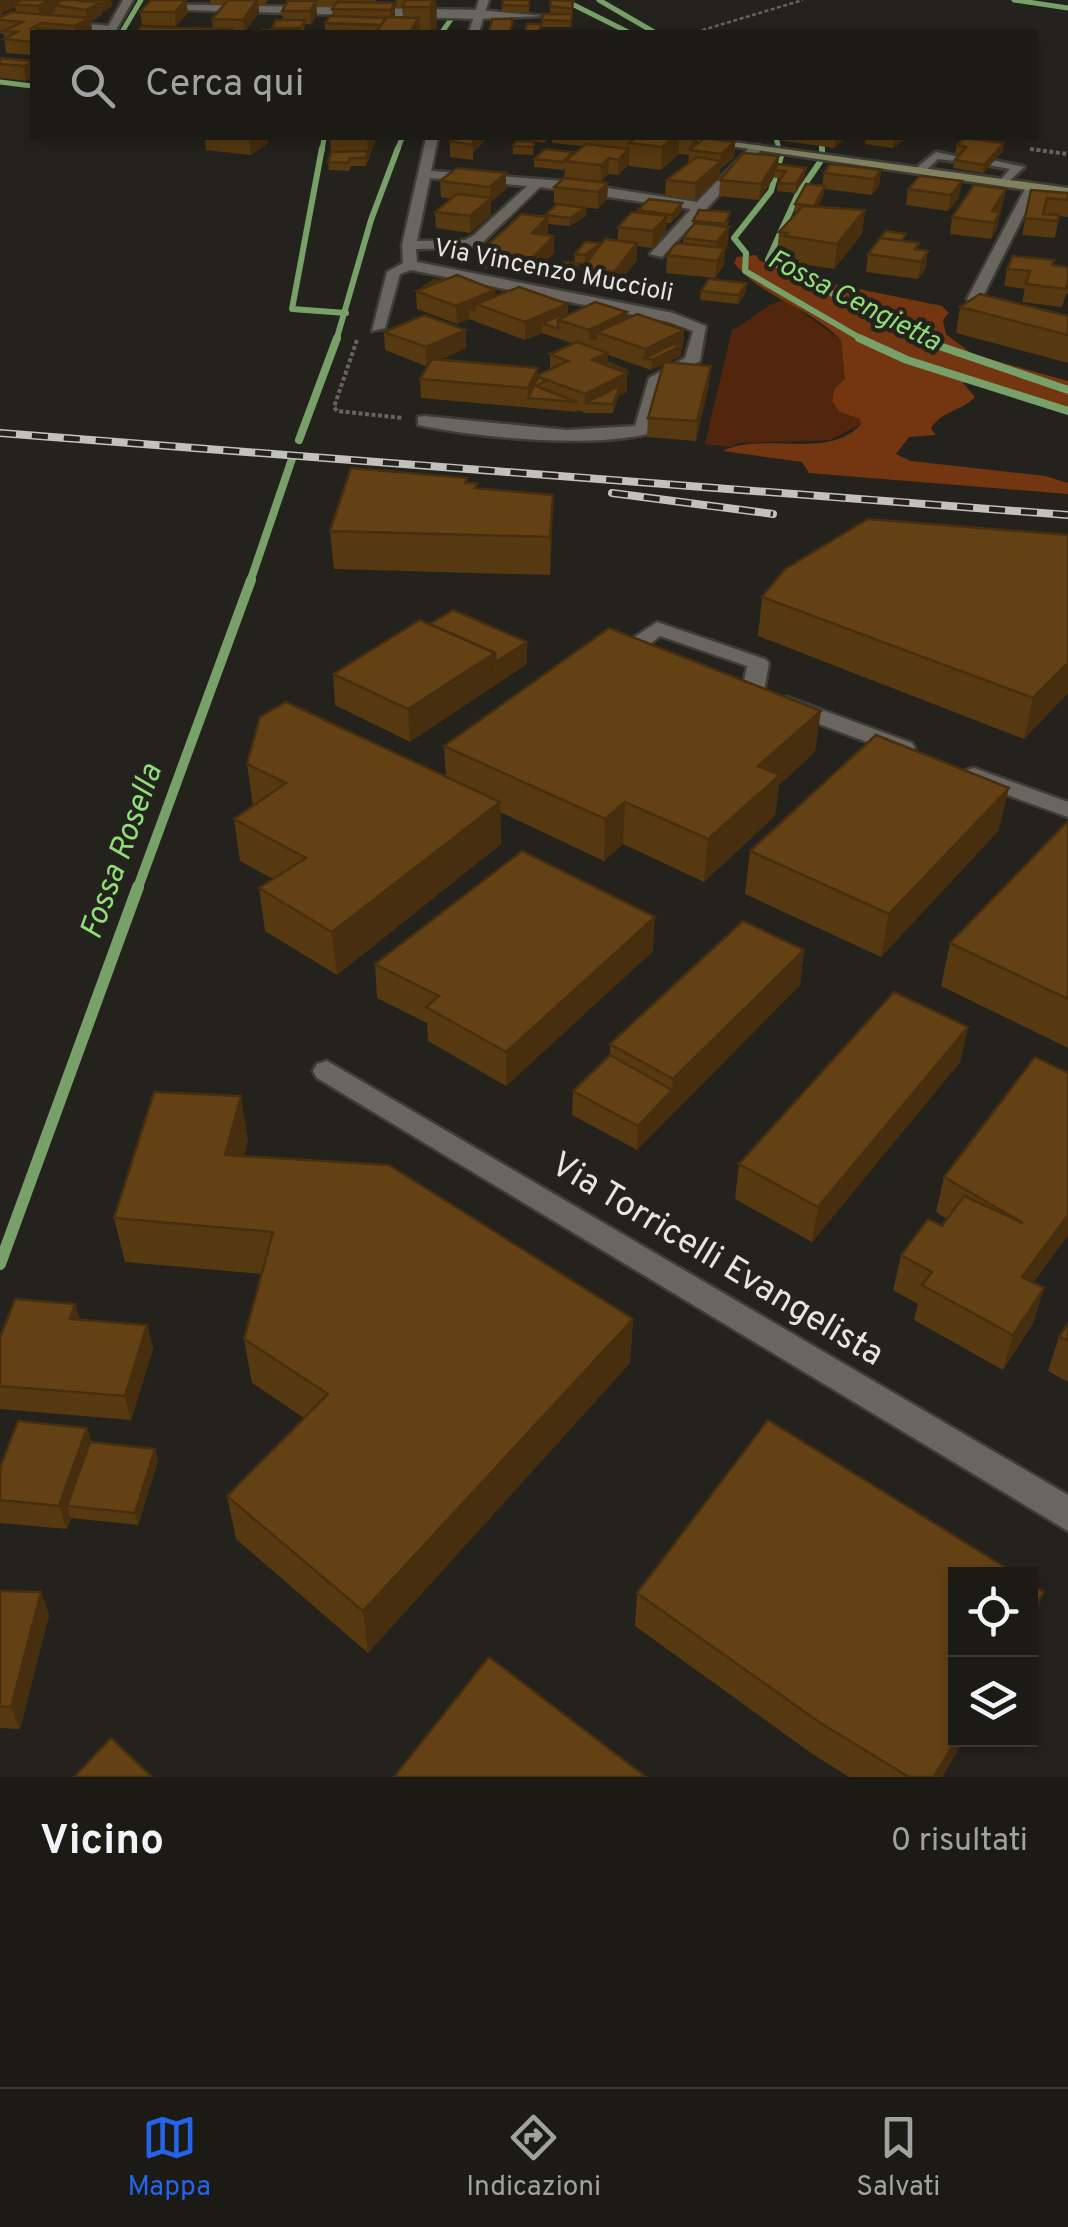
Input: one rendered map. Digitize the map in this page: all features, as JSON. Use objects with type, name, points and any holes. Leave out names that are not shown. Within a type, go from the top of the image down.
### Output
[{"type":"main road","points":[[697,140],[1068,192]]},
{"type":"street","points":[[112,30],[128,0]]},
{"type":"street","points":[[474,30],[484,0]]},
{"type":"street","points":[[265,20],[276,4]]},
{"type":"street","points":[[148,6],[276,4],[538,16]]},
{"type":"street","points":[[0,20],[101,30]]},
{"type":"street","name":"Via Vincenzo Muccioli","points":[[410,265],[408,245],[432,140]]},
{"type":"street","points":[[656,254],[702,207],[710,190],[756,148]]},
{"type":"street","points":[[424,174],[562,185],[702,207]]},
{"type":"street","name":"Via Vincenzo Muccioli","points":[[408,245],[467,244],[478,239],[534,184]]},
{"type":"street","points":[[1032,187],[974,299],[982,305],[1068,328]]},
{"type":"street","name":"Via Vincenzo Muccioli","points":[[377,328],[394,272],[410,265],[673,318],[701,328],[692,361],[656,378],[642,430],[629,434],[584,434],[424,421]]},
{"type":"street","points":[[685,665],[634,646],[657,628],[758,663],[744,688],[920,754]]},
{"type":"street","points":[[957,768],[1068,810]]},
{"type":"street","name":"Via Torricelli Evangelista","points":[[327,1070],[1068,1514]]},
{"type":"lane","points":[[920,171],[936,155],[962,159]]},
{"type":"lane","points":[[992,163],[1018,167],[1004,183]]},
{"type":"path","points":[[699,30],[803,0]]},
{"type":"path","points":[[377,328],[360,329],[334,407],[336,411],[424,421]]},
{"type":"shaded area","points":[[756,255],[760,261],[834,284],[942,306],[949,313],[943,320],[946,334],[972,354],[1068,381],[1068,412],[975,379],[963,383],[975,397],[935,423],[931,429],[936,435],[909,437],[896,454],[911,461],[1045,476],[1068,483],[1068,494],[809,473],[802,462],[723,451],[757,444],[831,441],[861,424],[860,419],[840,412],[832,401],[835,388],[845,379],[841,340],[815,319],[758,285],[734,263],[737,257]]},
{"type":"shaded area","points":[[785,300],[841,340],[845,379],[835,388],[840,412],[860,419],[861,424],[830,440],[738,443],[730,447],[705,444],[732,330],[770,305]]},
{"type":"building","points":[[22,0],[50,0],[38,6],[14,4]]},
{"type":"building","points":[[63,0],[101,2],[86,10],[54,5]]},
{"type":"building","points":[[151,0],[186,0],[175,12],[140,12]]},
{"type":"building","points":[[228,0],[257,0],[243,20],[212,19]]},
{"type":"building","points":[[406,0],[433,0],[430,7],[402,7]]},
{"type":"building","points":[[503,0],[529,0],[529,6],[502,5]]},
{"type":"building","points":[[551,0],[573,1],[572,9],[550,6]]},
{"type":"building","points":[[288,1],[316,1],[310,11],[282,11]]},
{"type":"building","points":[[337,2],[395,3],[390,10],[332,9]]},
{"type":"building","points":[[12,12],[90,18],[74,26],[41,23],[32,28],[56,30],[30,30],[30,42],[4,39],[17,32],[4,31],[22,22],[0,17]]},
{"type":"building","points":[[543,14],[572,14],[571,21],[542,20]]},
{"type":"building","points":[[330,16],[386,18],[381,25],[325,23]]},
{"type":"building","points":[[387,17],[419,18],[411,30],[377,30]]},
{"type":"building","points":[[492,19],[513,19],[510,30],[489,30]]},
{"type":"building","points":[[276,20],[305,20],[301,28],[272,28]]},
{"type":"building","points":[[527,24],[541,24],[540,30],[526,30]]},
{"type":"building","points":[[141,27],[232,29],[231,30],[138,30]]},
{"type":"building","points":[[0,58],[30,61],[24,66],[0,64]]},
{"type":"building","points":[[473,140],[473,145],[450,141]]},
{"type":"building","points":[[633,140],[671,140],[662,147],[629,143]]},
{"type":"building","points":[[702,140],[735,142],[721,154],[689,150]]},
{"type":"building","points":[[962,140],[1004,143],[984,165],[955,160],[966,147],[957,145]]},
{"type":"building","points":[[516,141],[534,142],[533,147],[513,146]]},
{"type":"building","points":[[586,144],[629,149],[618,160],[609,158],[601,165],[565,161]]},
{"type":"building","points":[[545,149],[572,152],[563,162],[534,159]]},
{"type":"building","points":[[368,151],[365,158],[350,158],[348,163],[328,162],[331,152]]},
{"type":"building","points":[[743,153],[779,156],[761,184],[720,180]]},
{"type":"building","points":[[697,157],[721,161],[696,183],[666,180]]},
{"type":"building","points":[[778,164],[806,168],[796,184],[778,183],[786,171],[775,170]]},
{"type":"building","points":[[830,164],[881,170],[874,179],[824,173]]},
{"type":"building","points":[[457,168],[506,173],[490,187],[440,181]]},
{"type":"building","points":[[920,176],[962,181],[951,195],[908,189]]},
{"type":"building","points":[[564,178],[608,183],[598,192],[554,187]]},
{"type":"building","points":[[806,184],[825,186],[814,206],[795,204]]},
{"type":"building","points":[[974,185],[1006,189],[992,211],[1000,212],[994,223],[952,217]]},
{"type":"building","points":[[1031,190],[1068,193],[1068,200],[1047,198],[1043,214],[1059,215],[1058,221],[1025,218]]},
{"type":"building","points":[[457,194],[491,198],[470,216],[435,212]]},
{"type":"building","points":[[649,199],[682,203],[672,215],[638,210]]},
{"type":"building","points":[[557,204],[586,208],[570,218],[545,215]]},
{"type":"building","points":[[803,206],[865,210],[837,244],[779,232]]},
{"type":"building","points":[[699,210],[730,212],[725,224],[693,221]]},
{"type":"building","points":[[632,212],[667,216],[653,231],[618,227]]},
{"type":"building","points":[[521,214],[548,217],[532,233],[554,236],[532,258],[481,251]]},
{"type":"building","points":[[695,223],[729,227],[717,242],[683,238]]},
{"type":"building","points":[[886,231],[906,234],[901,241],[880,238]]},
{"type":"building","points":[[880,238],[919,243],[915,249],[928,251],[921,262],[868,254]]},
{"type":"building","points":[[605,239],[637,243],[614,272],[582,269]]},
{"type":"building","points":[[585,242],[601,243],[585,255],[575,254]]},
{"type":"building","points":[[676,243],[725,248],[717,261],[667,255]]},
{"type":"building","points":[[1013,256],[1054,260],[1052,265],[1068,267],[1066,289],[1026,284],[1030,271],[1007,269]]},
{"type":"building","points":[[564,262],[579,263],[570,276],[555,274]]},
{"type":"building","points":[[457,275],[495,290],[456,306],[416,291]]},
{"type":"building","points":[[709,279],[747,283],[739,295],[701,291]]},
{"type":"building","points":[[519,287],[568,304],[525,322],[476,304]]},
{"type":"building","points":[[980,294],[1068,316],[1068,335],[960,307]]},
{"type":"building","points":[[595,302],[627,312],[589,330],[558,320]]},
{"type":"building","points":[[637,314],[684,330],[645,349],[597,332]]},
{"type":"building","points":[[424,315],[466,330],[426,347],[384,332]]},
{"type":"building","points":[[567,315],[558,320],[558,329],[542,323]]},
{"type":"building","points":[[577,342],[608,353],[592,360],[627,373],[585,394],[536,376],[568,361],[550,354]]},
{"type":"building","points":[[673,344],[681,346],[652,360],[644,358]]},
{"type":"building","points":[[432,359],[538,368],[528,388],[420,379]]},
{"type":"building","points":[[664,362],[711,366],[697,421],[648,418]]},
{"type":"building","points":[[538,377],[547,380],[536,386],[577,402],[528,398]]},
{"type":"building","points":[[620,386],[613,404],[585,403]]},
{"type":"building","points":[[351,468],[467,478],[465,483],[477,483],[475,488],[553,495],[550,537],[330,531]]},
{"type":"building","points":[[868,519],[1068,535],[1068,663],[1033,698],[762,597],[785,569]]},
{"type":"building","points":[[453,610],[527,642],[496,662],[495,653],[430,624]]},
{"type":"building","points":[[420,620],[495,653],[408,709],[333,674]]},
{"type":"building","points":[[609,628],[821,711],[758,766],[780,775],[708,839],[625,802],[605,819],[444,746]]},
{"type":"building","points":[[286,702],[500,802],[332,932],[259,888],[306,858],[234,819],[286,783],[247,764],[260,717]]},
{"type":"building","points":[[876,735],[1009,788],[889,914],[750,851]]},
{"type":"building","points":[[1068,821],[1068,999],[950,943]]},
{"type":"building","points":[[522,851],[655,917],[506,1052],[426,1007],[439,996],[375,964]]},
{"type":"building","points":[[743,921],[804,950],[673,1079],[610,1044]]},
{"type":"building","points":[[894,992],[968,1027],[818,1207],[739,1164]]},
{"type":"building","points":[[610,1055],[672,1090],[638,1126],[573,1091]]},
{"type":"building","points":[[1035,1057],[1068,1073],[1068,1215],[1022,1277],[1044,1288],[1013,1335],[922,1285],[932,1272],[901,1255],[928,1219],[942,1226],[964,1196],[1023,1223],[944,1177]]},
{"type":"building","points":[[154,1092],[241,1096],[225,1155],[389,1165],[633,1319],[363,1611],[227,1496],[328,1394],[244,1339],[273,1232],[114,1218]]},
{"type":"building","points":[[15,1299],[75,1304],[70,1319],[147,1325],[125,1396],[0,1386],[0,1338]]},
{"type":"building","points":[[1068,1323],[1068,1341],[1059,1337]]},
{"type":"building","points":[[768,1420],[1005,1567],[948,1567],[948,1747],[952,1747],[934,1777],[909,1777],[819,1722],[637,1593]]},
{"type":"building","points":[[18,1421],[87,1428],[59,1506],[0,1500],[0,1468]]},
{"type":"building","points":[[90,1442],[155,1449],[135,1513],[67,1506]]},
{"type":"building","points":[[0,1591],[41,1592],[11,1707],[0,1706]]},
{"type":"building","points":[[489,1657],[646,1777],[394,1777]]},
{"type":"building","points":[[111,1738],[152,1777],[74,1777]]},
{"type":"waterway","points":[[123,30],[141,0]]},
{"type":"waterway","name":"Fossa Cengietta","points":[[564,0],[624,30]]},
{"type":"waterway","points":[[599,0],[651,30]]},
{"type":"waterway","points":[[1014,0],[1068,8]]},
{"type":"waterway","name":"Fossa Rosella","points":[[443,30],[454,15]]},
{"type":"waterway","points":[[0,82],[30,86]]},
{"type":"waterway","points":[[322,151],[324,140]]},
{"type":"waterway","name":"Fossa Rosella","points":[[397,151],[401,140]]},
{"type":"waterway","name":"Fossa Cengietta","points":[[777,140],[778,145]]},
{"type":"waterway","points":[[821,140],[822,151]]},
{"type":"waterway","points":[[322,148],[292,309],[344,313]]},
{"type":"waterway","name":"Fossa Rosella","points":[[344,313],[371,220],[398,148]]},
{"type":"waterway","name":"Fossa Cengietta","points":[[781,156],[771,191],[734,238],[746,253],[745,271],[863,340]]},
{"type":"waterway","points":[[820,162],[798,194],[768,260],[920,339]]},
{"type":"waterway","name":"Fossa Rosella","points":[[336,340],[344,313]]},
{"type":"waterway","name":"Fossa Cengietta","points":[[859,338],[863,340]]},
{"type":"waterway","points":[[920,339],[1068,390]]},
{"type":"waterway","name":"Fossa Rosella","points":[[299,440],[336,340]]},
{"type":"waterway","name":"Fossa Cengietta","points":[[863,340],[907,360],[1068,411]]},
{"type":"waterway","name":"Fossa Rosella","points":[[250,582],[293,456]]},
{"type":"waterway","name":"Fossa Rosella","points":[[137,890],[251,580]]},
{"type":"waterway","name":"Fossa Rosella","points":[[0,1264],[138,887]]},
{"type":"railway","points":[[0,433],[1068,515]]},
{"type":"railway","points":[[612,493],[773,514]]}]
